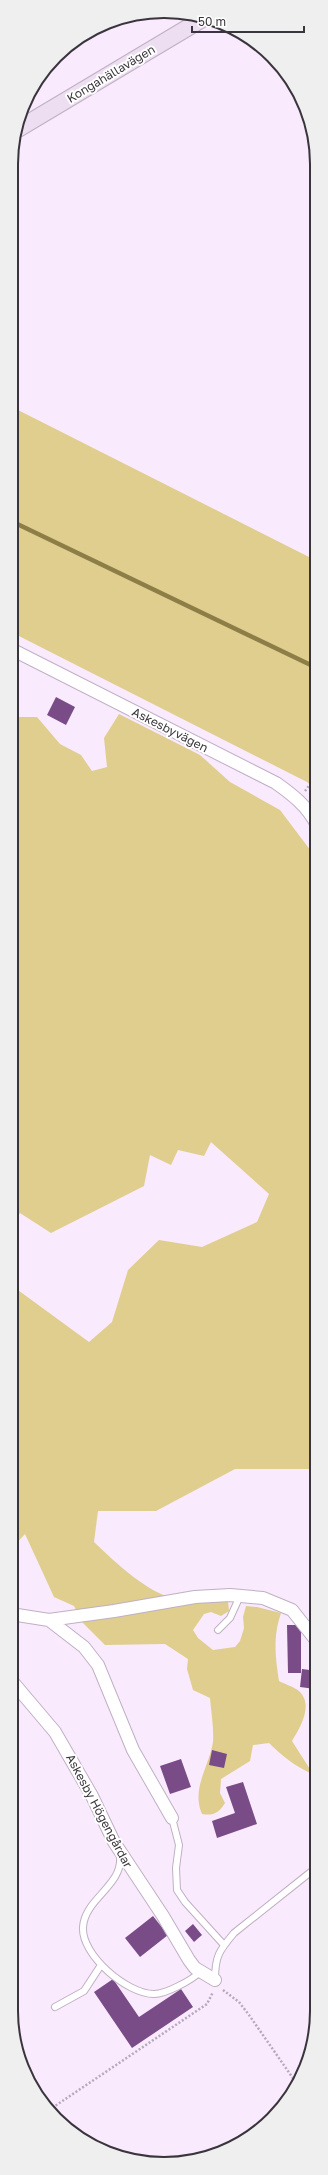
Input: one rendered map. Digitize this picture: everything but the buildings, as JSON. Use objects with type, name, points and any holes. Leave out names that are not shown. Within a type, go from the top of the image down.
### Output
[{"type":"street","name":"Kongahällavägen","points":[[23,126],[197,22]]},
{"type":"street","name":"Askesbyvägen","points":[[18,653],[276,783],[299,800],[310,812]]},
{"type":"street","points":[[18,1615],[49,1620],[114,1611],[195,1597],[240,1596],[262,1598],[292,1610],[310,1632]]},
{"type":"street","points":[[49,1620],[84,1647],[98,1665],[133,1750],[172,1818]]},
{"type":"street","name":"Askesby Högengårdar","points":[[18,1688],[55,1732],[92,1796],[120,1852],[163,1916],[189,1960],[200,1972],[215,1980]]},
{"type":"lane","points":[[218,1630],[230,1618],[240,1596]]},
{"type":"lane","points":[[172,1818],[179,1845],[176,1868],[177,1890],[185,1902],[224,1945]]},
{"type":"lane","points":[[120,1852],[121,1862],[118,1872],[88,1910],[83,1927],[85,1939],[94,1956],[101,1965],[132,1987],[153,1994],[162,1993],[194,1978],[200,1972]]},
{"type":"lane","points":[[215,1980],[215,1961],[224,1945],[234,1933],[310,1872]]},
{"type":"lane","points":[[55,2007],[84,1991],[101,1965]]},
{"type":"path","points":[[299,800],[310,785]]},
{"type":"path","points":[[215,1980],[224,1992],[239,2002],[293,2079]]},
{"type":"path","points":[[54,2107],[207,2004],[213,1996],[215,1980]]},
{"type":"shaded area","points":[[18,410],[310,557],[310,784],[18,636]]},
{"type":"shaded area","points":[[119,714],[200,755],[230,782],[280,810],[310,850],[310,1469],[235,1469],[156,1511],[98,1511],[94,1542],[133,1576],[155,1591],[166,1596],[190,1602],[228,1601],[229,1611],[221,1616],[211,1612],[204,1614],[193,1630],[198,1638],[213,1650],[235,1647],[240,1641],[244,1628],[243,1617],[246,1606],[281,1613],[276,1638],[276,1663],[279,1681],[299,1691],[303,1697],[305,1703],[304,1716],[299,1730],[292,1741],[310,1769],[310,1772],[290,1761],[269,1743],[253,1745],[250,1761],[221,1779],[220,1793],[225,1803],[218,1811],[209,1815],[202,1814],[199,1805],[199,1796],[202,1778],[213,1742],[210,1698],[193,1690],[187,1669],[188,1659],[165,1644],[105,1645],[83,1623],[74,1606],[54,1597],[25,1534],[18,1542],[18,1290],[89,1342],[112,1322],[128,1270],[159,1240],[202,1247],[257,1222],[269,1194],[211,1142],[204,1156],[178,1150],[171,1165],[150,1155],[144,1186],[51,1233],[20,1213],[18,1216],[18,717],[37,717],[60,744],[81,755],[92,771],[107,767],[104,738]]},
{"type":"waterway","points":[[18,524],[310,665]]}]
